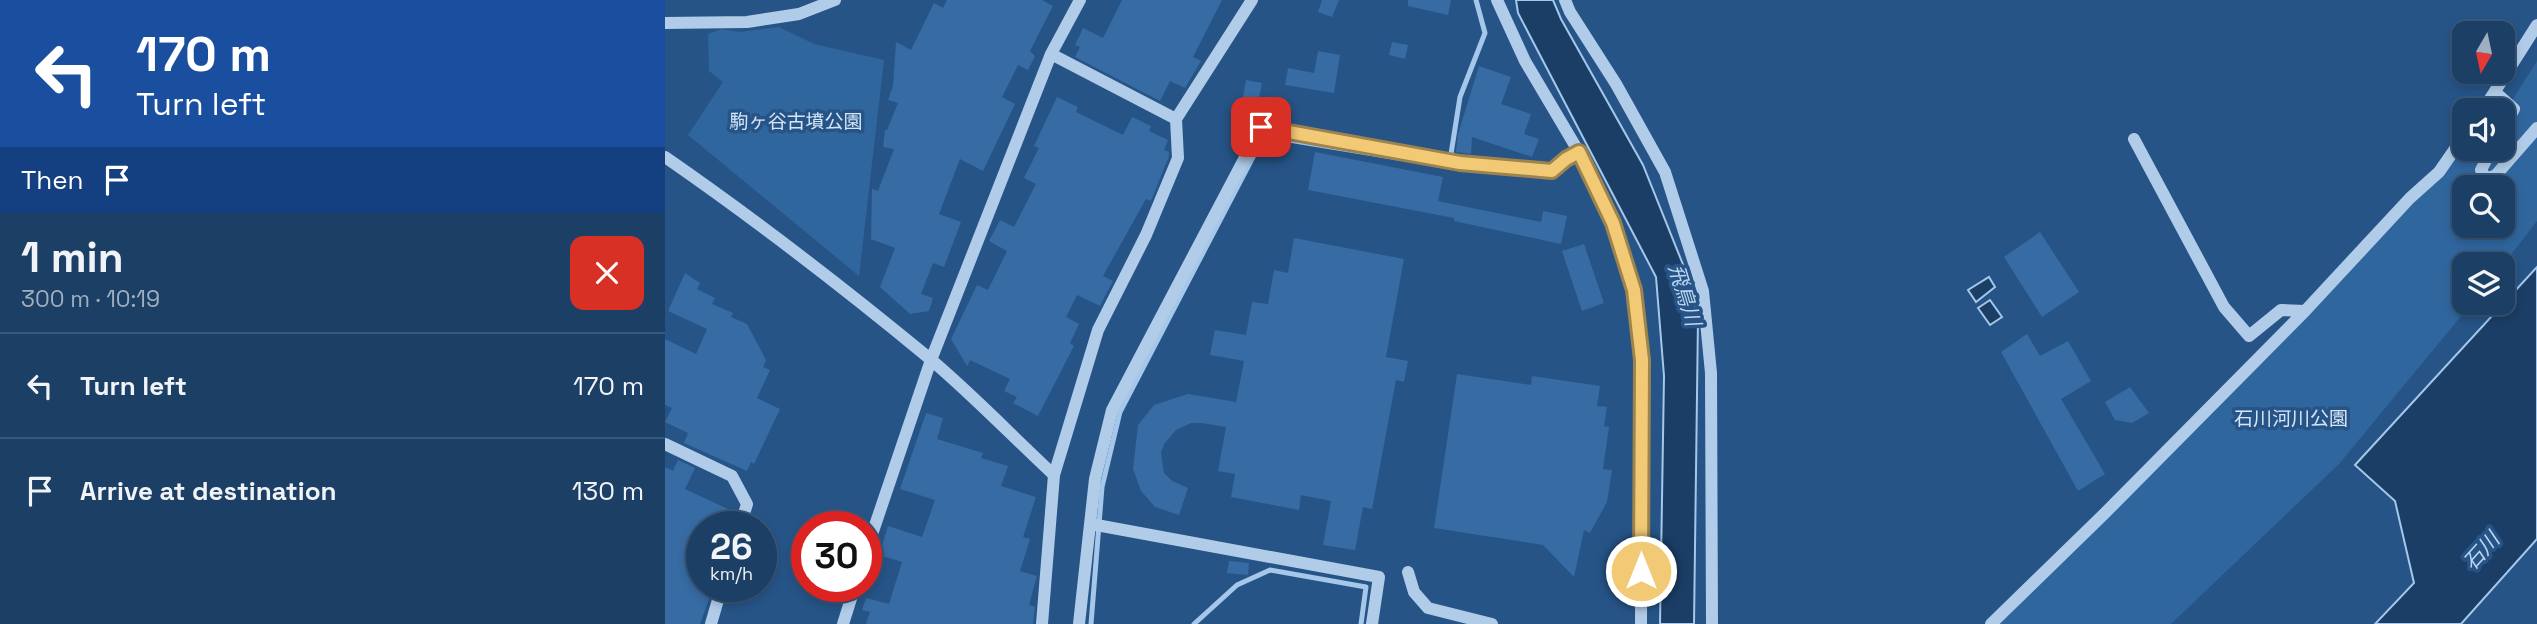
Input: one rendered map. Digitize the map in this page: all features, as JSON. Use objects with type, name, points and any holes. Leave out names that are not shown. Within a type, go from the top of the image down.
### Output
[{"type":"street","points":[[665,23],[747,22],[799,15],[835,0]]},
{"type":"street","points":[[880,511],[930,360],[1051,54],[1080,0]]},
{"type":"street","points":[[1042,624],[1054,475],[1098,330],[1146,235],[1178,158],[1177,119],[1252,0]]},
{"type":"street","points":[[1497,0],[1525,61],[1579,152],[1613,223],[1634,290],[1642,360],[1640,624]]},
{"type":"street","points":[[1565,0],[1665,172],[1703,291],[1711,373],[1712,624]]},
{"type":"street","points":[[2491,98],[2537,25]]},
{"type":"street","points":[[1051,54],[1177,119]]},
{"type":"street","points":[[2495,92],[2502,98]]},
{"type":"street","points":[[1079,624],[1095,479],[1112,410],[1261,127],[1460,163],[1552,171],[1579,152]]},
{"type":"street","points":[[2515,154],[2537,128]]},
{"type":"street","points":[[2134,139],[2224,307],[2236,323],[2249,336],[2281,310],[2305,312]]},
{"type":"street","points":[[1991,624],[2305,312],[2410,198],[2439,172],[2452,153]]},
{"type":"street","points":[[665,157],[735,205],[810,262],[930,360],[1054,475]]},
{"type":"street","points":[[2486,161],[2481,170],[2486,179],[2496,175],[2509,161]]},
{"type":"street","points":[[665,444],[732,476],[747,504],[745,511]]},
{"type":"street","points":[[1091,524],[1379,577],[1372,624]]},
{"type":"street","points":[[1408,572],[1414,592],[1428,608],[1492,624]]},
{"type":"street","points":[[711,624],[717,602]]},
{"type":"street","points":[[843,624],[850,602]]},
{"type":"green space","name":"駒ヶ谷古墳公園","points":[[779,27],[814,44],[884,60],[859,276],[688,135],[723,82],[709,71],[708,34],[721,29],[740,32]]},
{"type":"green space","name":"石川河川公園","points":[[2537,61],[2537,221],[2513,252],[2452,252],[2452,315],[2462,315],[2339,464],[2171,624],[1994,624],[2453,161],[2515,161],[2514,98]]},
{"type":"water","name":"飛鳥川","points":[[1516,0],[1553,0],[1643,165],[1684,267],[1698,318],[1694,624],[1660,624],[1664,376],[1656,277],[1518,13]]},
{"type":"water","name":"石川","points":[[2537,267],[2537,539],[2461,624],[2375,624],[2414,583],[2395,501],[2355,465],[2493,315],[2515,315],[2515,291]]},
{"type":"water","points":[[1989,277],[1995,287],[1976,302],[1968,290]]},
{"type":"water","points":[[1990,300],[2002,317],[1990,325],[1978,308]]},
{"type":"building","points":[[947,0],[1042,0],[1053,6],[1030,51],[1035,56],[1028,70],[1018,65],[1002,97],[1015,104],[983,171],[960,159],[939,214],[961,222],[944,267],[933,263],[921,294],[933,298],[929,311],[910,314],[880,287],[895,248],[871,239],[872,189],[878,191],[894,149],[883,147],[885,130],[898,103],[888,100],[893,86],[896,42],[911,50],[934,3],[943,8]]},
{"type":"building","points":[[1122,0],[1222,0],[1193,57],[1201,61],[1185,88],[1170,81],[1160,101],[1075,57],[1080,47],[1075,45],[1083,28],[1103,38]]},
{"type":"building","points":[[1322,0],[1339,0],[1332,17],[1318,12]]},
{"type":"building","points":[[1408,0],[1451,0],[1448,15],[1408,6]]},
{"type":"building","points":[[1392,42],[1408,45],[1405,59],[1389,55]]},
{"type":"building","points":[[1318,51],[1340,55],[1334,93],[1285,85],[1288,68],[1314,73]]},
{"type":"building","points":[[1479,66],[1511,77],[1501,104],[1531,114],[1524,134],[1539,139],[1532,157],[1472,137],[1471,154],[1456,152],[1458,134]]},
{"type":"building","points":[[1246,80],[1262,83],[1257,110],[1241,108]]},
{"type":"building","points":[[1057,97],[1078,107],[1076,112],[1123,135],[1132,117],[1151,126],[1149,131],[1168,140],[1164,150],[1169,152],[1169,156],[1151,201],[1146,199],[1103,276],[1113,281],[1100,306],[1077,295],[1066,317],[1079,324],[1070,343],[1074,346],[1038,416],[1013,403],[1017,397],[1004,391],[1010,379],[970,360],[967,366],[951,339],[977,285],[988,290],[1007,251],[989,241],[1000,220],[1014,227],[1036,184],[1024,178],[1039,148],[1034,146]]},
{"type":"building","points":[[1315,152],[1443,177],[1438,201],[1541,222],[1543,211],[1567,216],[1561,244],[1454,221],[1454,218],[1308,190]]},
{"type":"building","points":[[2040,232],[2079,292],[2042,317],[2004,257]]},
{"type":"building","points":[[1294,238],[1404,259],[1386,357],[1408,361],[1404,382],[1396,380],[1372,509],[1363,507],[1355,550],[1323,545],[1331,501],[1301,495],[1299,510],[1231,497],[1235,474],[1218,471],[1226,427],[1191,423],[1176,430],[1164,444],[1161,453],[1164,473],[1172,481],[1188,488],[1179,515],[1155,507],[1141,491],[1133,469],[1138,425],[1154,405],[1188,394],[1236,402],[1244,361],[1210,355],[1215,330],[1246,335],[1252,302],[1268,304],[1274,270],[1288,273]]},
{"type":"building","points":[[1584,244],[1604,303],[1582,311],[1562,251]]},
{"type":"building","points":[[685,273],[700,283],[697,289],[715,298],[712,304],[733,313],[731,317],[747,324],[766,360],[763,367],[770,370],[757,398],[780,409],[754,464],[751,462],[747,471],[684,443],[688,433],[665,422],[672,408],[665,405],[665,339],[696,354],[707,329],[668,311]]},
{"type":"building","points":[[2027,334],[2040,356],[2068,341],[2091,381],[2061,399],[2105,474],[2078,491],[2001,352]]},
{"type":"building","points":[[1457,374],[1531,385],[1532,376],[1600,386],[1597,406],[1607,407],[1604,426],[1609,427],[1603,469],[1612,470],[1607,502],[1590,533],[1584,530],[1574,577],[1543,545],[1434,528]]},
{"type":"building","points":[[2130,387],[2149,413],[2132,423],[2115,420],[2105,402]]},
{"type":"building","points":[[926,413],[943,418],[937,439],[983,453],[981,458],[1008,466],[1001,486],[1036,497],[1023,537],[1030,539],[1020,571],[1037,576],[1029,605],[1035,607],[1033,624],[866,624],[870,612],[862,610],[865,602],[889,604],[902,562],[882,556],[888,526],[922,537],[935,500],[900,489]]},
{"type":"building","points":[[678,460],[695,468],[685,489],[728,509],[686,511],[686,602],[708,602],[700,624],[665,624],[665,467],[673,471]]},
{"type":"building","points":[[1229,561],[1249,563],[1248,575],[1227,573]]},
{"type":"waterway","points":[[1451,154],[1460,97],[1485,33],[1476,0]]},
{"type":"waterway","points":[[1091,624],[1102,487],[1120,412],[1264,136],[1411,160]]},
{"type":"waterway","points":[[1194,624],[1237,585],[1270,570],[1366,587],[1361,624]]},
{"type":"route","points":[[1261,127],[1460,163],[1552,171],[1579,152],[1613,223],[1634,290],[1642,360],[1641,571]]}]
